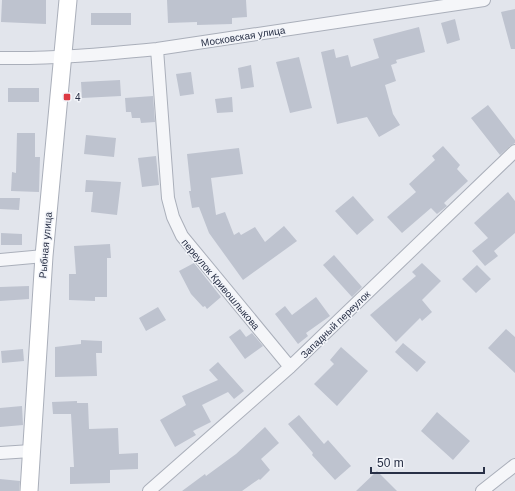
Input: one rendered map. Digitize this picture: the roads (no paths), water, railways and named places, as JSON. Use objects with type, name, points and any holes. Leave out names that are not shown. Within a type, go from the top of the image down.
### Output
[{"type":"street","name":"Рыбная улица","points":[[29,491],[44,256],[68,0]]},
{"type":"street","name":"Московская улица","points":[[0,58],[62,57],[157,49],[484,0]]},
{"type":"street","name":"переулок Кривошлыкова","points":[[157,49],[168,198],[173,216],[182,236],[290,367]]},
{"type":"street","name":"Западный переулок","points":[[149,491],[290,367],[515,151]]},
{"type":"street","points":[[0,260],[44,256]]},
{"type":"street","points":[[0,453],[31,451]]},
{"type":"street","points":[[482,491],[515,465]]},
{"type":"place","name":"4","points":[[67,97]]}]
